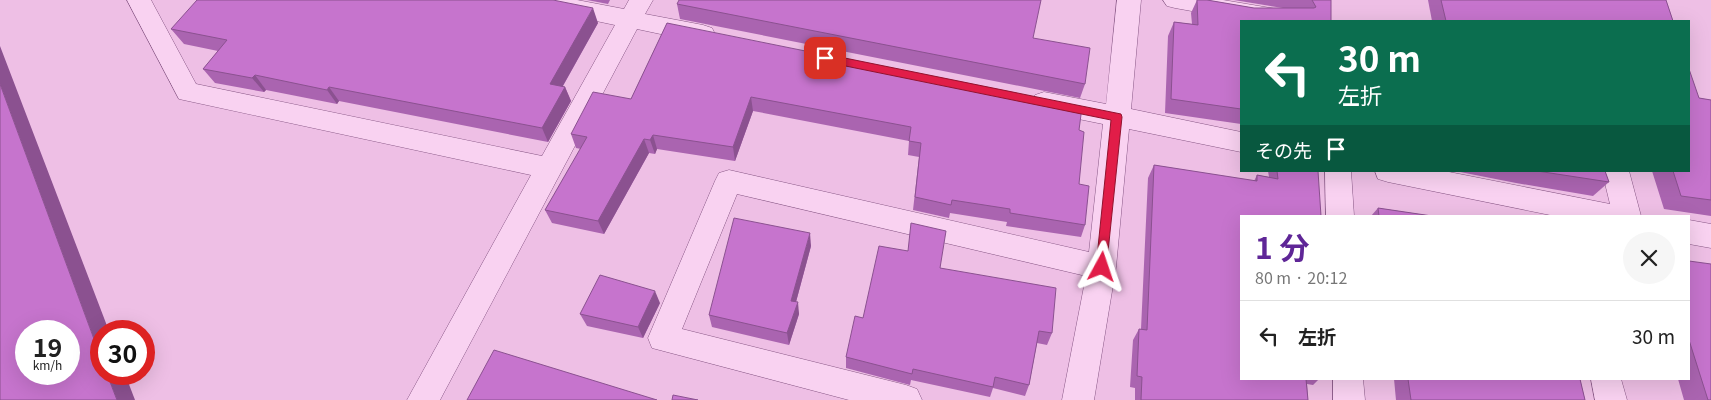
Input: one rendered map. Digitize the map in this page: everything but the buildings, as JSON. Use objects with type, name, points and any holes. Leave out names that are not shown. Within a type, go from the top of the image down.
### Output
[{"type":"street","points":[[140,0],[188,92],[549,168]]},
{"type":"street","points":[[535,0],[636,10],[728,39]]},
{"type":"street","points":[[1078,400],[1102,267],[1129,0]]},
{"type":"street","points":[[1175,0],[1288,20]]},
{"type":"street","points":[[423,400],[636,10]]},
{"type":"street","points":[[1019,98],[1240,142]]},
{"type":"street","points":[[1338,172],[1340,215]]},
{"type":"street","points":[[1392,172],[1572,212],[1601,215]]},
{"type":"street","points":[[1615,172],[1627,215]]},
{"type":"street","points":[[906,400],[663,338],[729,181],[1102,267]]},
{"type":"street","points":[[1690,232],[1711,236]]},
{"type":"street","points":[[1348,380],[1349,400]]},
{"type":"street","points":[[1606,380],[1611,400]]},
{"type":"route","points":[[825,58],[1117,117],[1102,267]]}]
